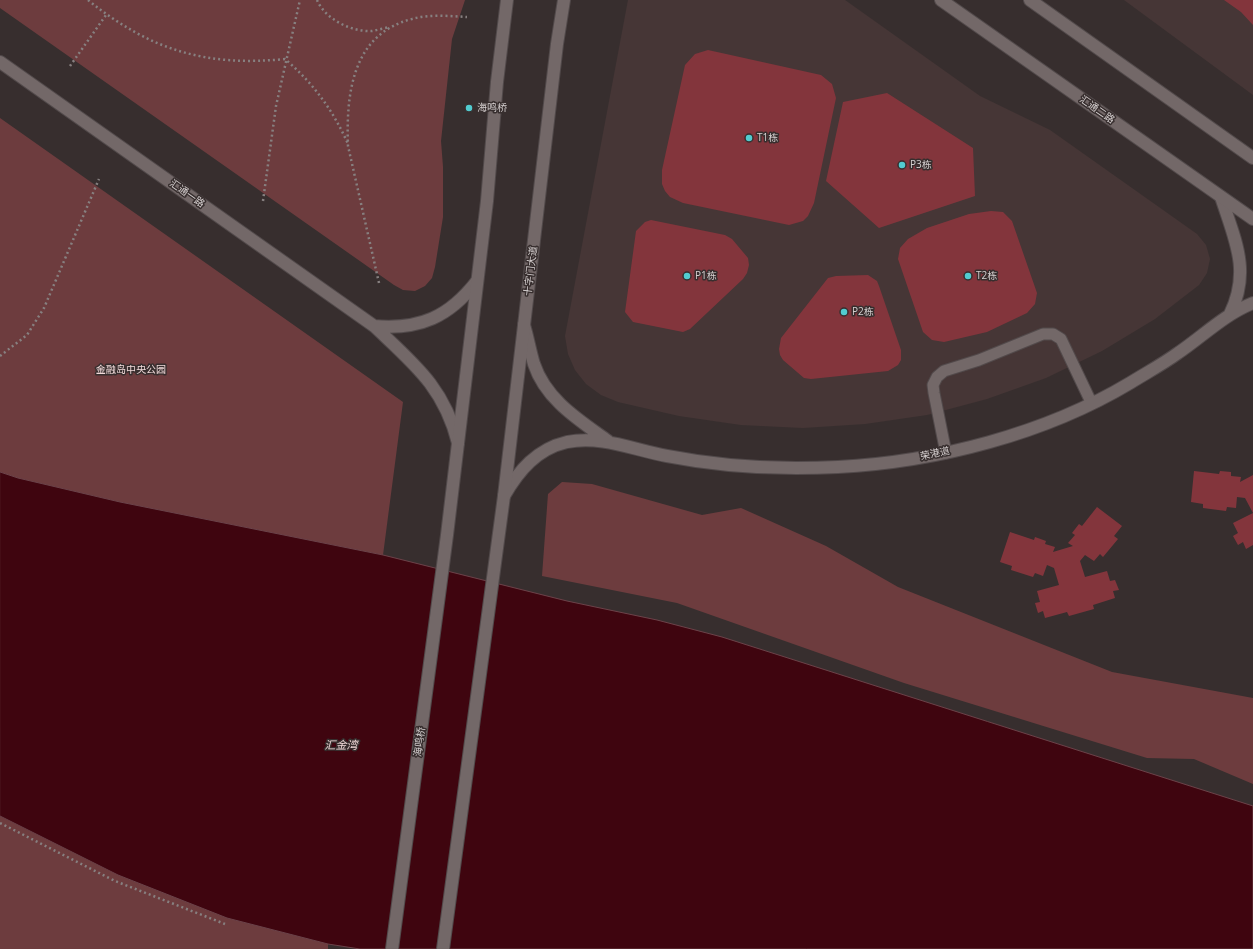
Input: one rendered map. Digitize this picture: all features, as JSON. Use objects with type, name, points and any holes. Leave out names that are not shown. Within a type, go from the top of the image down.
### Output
[{"type":"street","points":[[458,444],[487,201],[501,44],[507,0]]},
{"type":"street","name":"汇通二路","points":[[942,0],[1253,220]]},
{"type":"street","points":[[1030,0],[1253,158]]},
{"type":"street","name":"十字门大道","points":[[443,949],[504,496],[557,44],[564,1]]},
{"type":"street","name":"汇通一路","points":[[0,62],[374,326],[425,375],[437,391],[454,426],[458,444]]},
{"type":"street","points":[[1221,197],[1239,251],[1241,264],[1239,290],[1230,314]]},
{"type":"street","points":[[374,326],[391,328],[425,322],[440,315],[459,302],[477,281]]},
{"type":"street","name":"荣港道","points":[[609,442],[668,456],[734,466],[800,469],[867,466],[946,452],[997,440],[1060,417],[1120,389],[1176,354],[1230,314],[1253,303]]},
{"type":"street","points":[[524,325],[535,365],[542,382],[552,396],[564,409],[609,442]]},
{"type":"street","points":[[504,496],[514,478],[528,462],[546,450],[566,442],[587,440],[609,442]]},
{"type":"street","name":"海鸣桥","points":[[392,949],[448,535],[458,444]]},
{"type":"lane","points":[[946,452],[933,385],[937,377],[944,371],[993,354],[1043,334],[1053,334],[1061,339],[1091,402]]},
{"type":"path","points":[[88,0],[106,15],[129,30],[153,42],[191,55],[231,61],[258,62],[285,59],[302,73],[329,107],[348,146]]},
{"type":"path","points":[[263,201],[272,126],[285,59],[300,0]]},
{"type":"path","points":[[317,0],[333,20],[351,28],[371,31],[412,19],[435,16],[467,17]]},
{"type":"path","points":[[70,66],[106,15]]},
{"type":"path","points":[[379,283],[348,146],[347,124],[353,80],[359,59],[373,41],[391,26]]},
{"type":"path","points":[[0,356],[27,335],[44,308],[99,179]]},
{"type":"path","points":[[0,823],[115,881],[225,924]]},
{"type":"shaded area","points":[[628,0],[845,0],[980,96],[1050,130],[1197,234],[1206,245],[1210,259],[1207,273],[1199,285],[1155,319],[1102,351],[1046,378],[987,399],[927,415],[865,424],[803,428],[741,425],[679,416],[618,402],[601,395],[586,384],[575,370],[568,354],[565,336]]},
{"type":"shaded area","points":[[1124,0],[1253,0],[1253,95]]},
{"type":"green space","points":[[0,0],[465,0],[452,39],[441,141],[443,167],[443,217],[432,278],[425,286],[415,291],[403,290],[394,285],[0,8]]},
{"type":"green space","name":"金融岛中央公园","points":[[0,118],[403,402],[383,555],[120,502],[18,478],[0,472]]},
{"type":"green space","points":[[562,482],[592,484],[702,515],[741,508],[826,546],[898,587],[1112,672],[1253,698],[1253,784],[1194,759],[1147,758],[904,683],[677,603],[542,576],[548,494]]},
{"type":"green space","points":[[0,816],[118,875],[227,918],[328,944],[328,949],[0,949]]},
{"type":"water","name":"汇金湾","points":[[0,472],[18,478],[120,502],[383,555],[567,601],[657,620],[722,637],[1253,806],[1253,949],[360,949],[328,944],[227,918],[118,875],[0,816]]},
{"type":"building","points":[[1224,0],[1253,0],[1253,25],[1241,12]]},
{"type":"building","name":"T1栋","points":[[708,50],[821,75],[832,84],[836,98],[814,203],[808,216],[803,221],[789,225],[683,203],[670,197],[665,191],[662,184],[662,170],[685,65],[695,54]]},
{"type":"building","name":"P3栋","points":[[887,93],[973,148],[975,196],[879,228],[826,181],[843,102]]},
{"type":"building","name":"T2栋","points":[[991,211],[1003,212],[1012,221],[1037,293],[1035,304],[1027,313],[987,332],[944,342],[932,340],[923,332],[898,259],[900,248],[908,239],[927,228],[969,214]]},
{"type":"building","name":"P1栋","points":[[651,220],[725,235],[732,239],[748,258],[749,265],[747,273],[743,279],[690,329],[683,332],[633,322],[625,312],[636,231],[645,222]]},
{"type":"building","name":"P2栋","points":[[868,275],[877,281],[901,350],[901,360],[898,365],[888,371],[811,379],[804,378],[783,360],[780,355],[779,349],[781,338],[828,278],[836,276]]},
{"type":"building","points":[[1194,471],[1219,474],[1220,471],[1231,472],[1231,476],[1241,477],[1240,482],[1253,475],[1253,513],[1245,498],[1237,497],[1236,508],[1227,507],[1226,511],[1203,508],[1203,504],[1191,502]]},
{"type":"building","points":[[1097,507],[1122,526],[1114,536],[1118,539],[1103,557],[1100,554],[1094,561],[1085,555],[1080,561],[1085,577],[1107,571],[1110,581],[1115,580],[1119,590],[1113,591],[1115,598],[1093,605],[1094,609],[1069,616],[1067,612],[1045,618],[1043,611],[1038,613],[1035,603],[1040,602],[1037,591],[1059,585],[1054,568],[1047,565],[1043,576],[1035,573],[1033,577],[1011,570],[1012,566],[1000,562],[1010,532],[1034,540],[1035,537],[1046,541],[1045,544],[1055,547],[1053,552],[1073,546],[1068,543],[1075,535],[1072,533],[1079,524],[1082,526]]},
{"type":"building","points":[[1253,513],[1253,545],[1246,549],[1243,542],[1238,545],[1233,536],[1238,533],[1233,523]]},
{"type":"place","name":"海鸣桥","points":[[469,108]]},
{"type":"place","name":"T1栋","points":[[749,138]]},
{"type":"place","name":"P3栋","points":[[902,165]]},
{"type":"place","name":"P1栋","points":[[687,276]]},
{"type":"place","name":"T2栋","points":[[968,276]]},
{"type":"place","name":"P2栋","points":[[844,312]]}]
